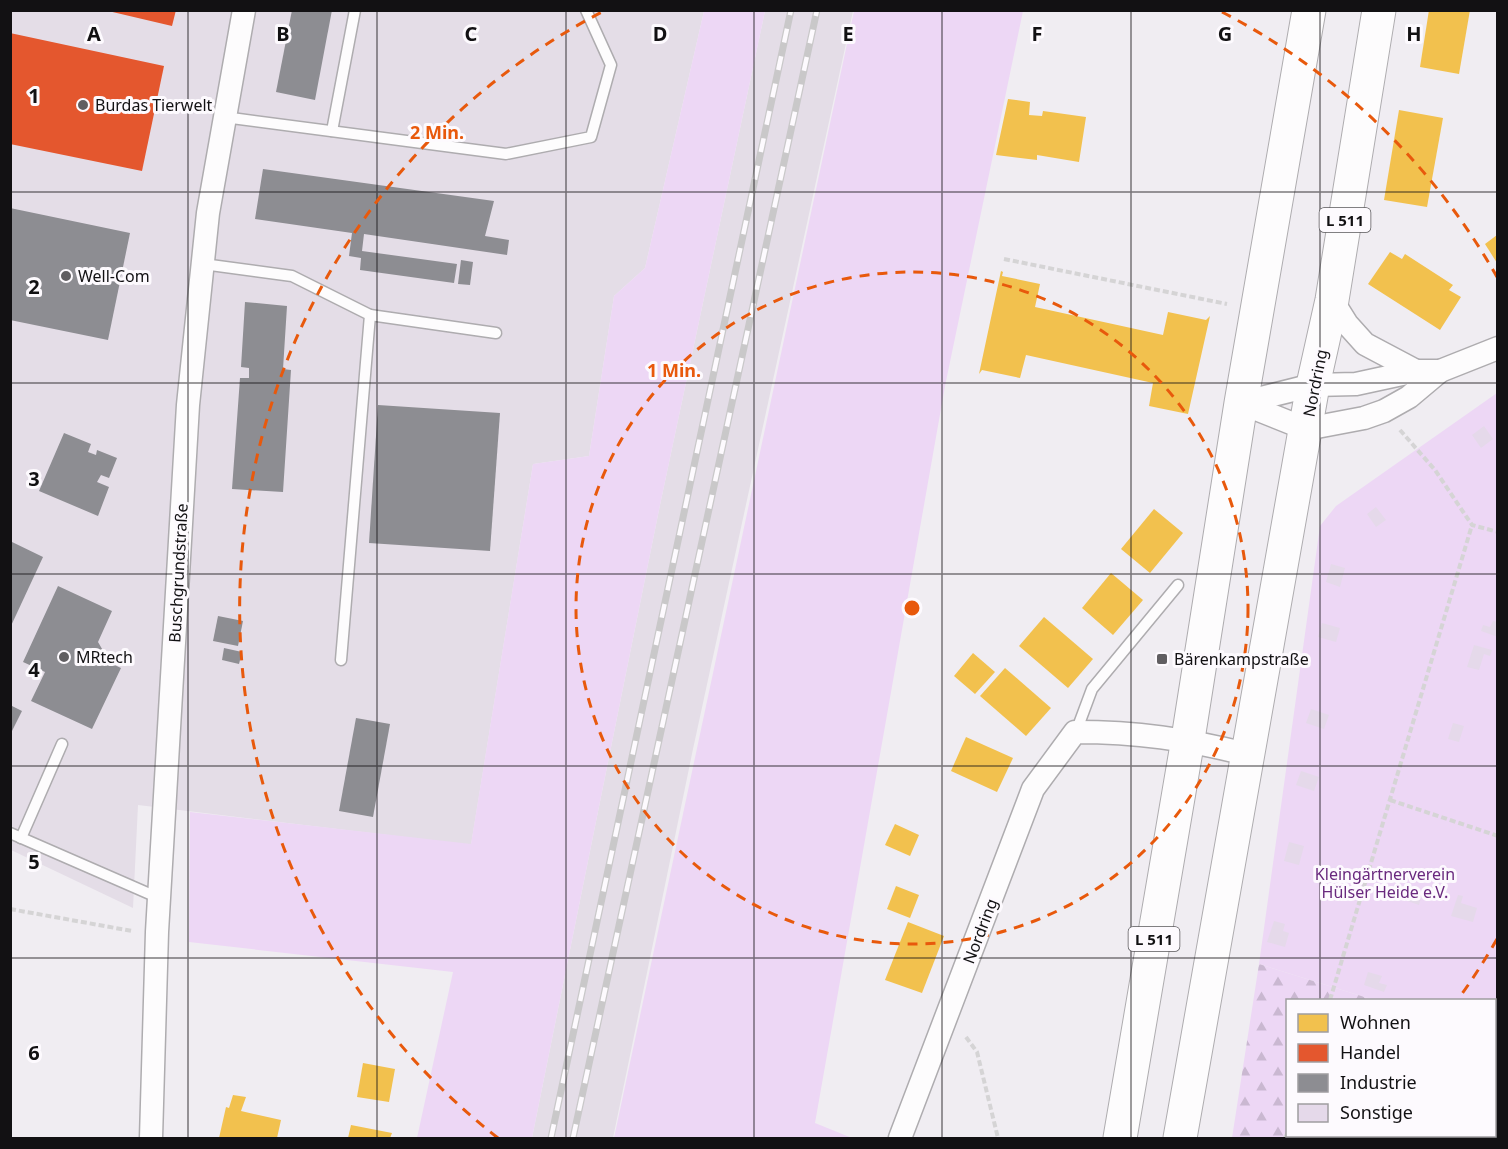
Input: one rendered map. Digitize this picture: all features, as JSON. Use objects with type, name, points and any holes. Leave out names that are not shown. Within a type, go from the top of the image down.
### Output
[{"type":"main road","name":"L 511","points":[[1120,1138],[1188,739],[1241,403],[1309,10]]},
{"type":"main road","name":"Nordring","points":[[1180,1138],[1246,754],[1313,385],[1332,300],[1379,10]]},
{"type":"street","name":"Buschgrundstraße","points":[[151,1138],[157,932],[188,405],[208,213],[244,10]]},
{"type":"street","points":[[1332,300],[1347,324],[1365,344],[1416,371]]},
{"type":"street","points":[[1241,403],[1306,429],[1364,418],[1409,398],[1440,371],[1497,348]]},
{"type":"street","points":[[1241,403],[1313,385],[1356,384],[1416,371],[1440,371]]},
{"type":"street","points":[[1075,732],[1121,732],[1188,739],[1246,754]]},
{"type":"street","name":"Nordring","points":[[900,1138],[1033,789],[1075,732]]},
{"type":"lane","points":[[332,131],[356,10]]},
{"type":"lane","points":[[224,117],[506,154],[591,137],[611,65],[586,10]]},
{"type":"lane","points":[[202,264],[292,276],[370,315],[496,333]]},
{"type":"lane","points":[[341,660],[370,315]]},
{"type":"lane","name":"Nordring","points":[[1075,732],[1092,689],[1178,585]]},
{"type":"lane","points":[[21,838],[62,744]]},
{"type":"lane","points":[[10,833],[159,898]]},
{"type":"path","points":[[1004,259],[1257,311]]},
{"type":"path","points":[[1384,411],[1435,470],[1472,525],[1497,532]]},
{"type":"path","points":[[1330,999],[1472,525]]},
{"type":"path","points":[[1390,800],[1497,836]]},
{"type":"path","points":[[10,909],[122,930],[157,932]]},
{"type":"path","points":[[949,1013],[977,1052],[998,1138]]},
{"type":"shaded area","points":[[11,11],[704,11],[645,268],[614,296],[589,456],[533,464],[471,845],[138,805],[133,908],[11,850]]},
{"type":"shaded area","points":[[765,11],[853,11],[693,749],[613,1138],[532,1138],[660,505]]},
{"type":"green space","points":[[704,11],[765,11],[660,505],[532,1138],[417,1138],[453,972],[189,942],[190,812],[471,844],[533,464],[589,456],[614,296],[645,268]]},
{"type":"green space","points":[[854,11],[1023,11],[945,386],[815,1123],[852,1138],[614,1138]]},
{"type":"green space","name":"Kleingärtnerverein Hülser Heide e.V.","points":[[1497,393],[1497,1138],[1490,1137],[1496,1137],[1496,999],[1371,999],[1259,964],[1320,526],[1336,506]]},
{"type":"green space","points":[[1259,964],[1371,999],[1286,999],[1286,1137],[1491,1138],[1232,1138]]},
{"type":"building: Wohnen","points":[[1429,10],[1470,10],[1459,74],[1420,67]]},
{"type":"building: Wohnen","points":[[1008,99],[1030,102],[1029,115],[1042,116],[1043,111],[1086,117],[1079,162],[1037,155],[1037,160],[996,155]]},
{"type":"building: Wohnen","points":[[1399,110],[1443,118],[1427,207],[1384,200]]},
{"type":"building: Wohnen","points":[[1497,235],[1497,263],[1485,244]]},
{"type":"building: Wohnen","points":[[1390,252],[1402,259],[1405,254],[1453,285],[1449,290],[1461,297],[1440,330],[1368,284]]},
{"type":"building: Wohnen","points":[[1001,271],[1002,276],[1040,284],[1035,307],[1163,335],[1168,312],[1206,320],[1210,316],[1188,414],[1149,406],[1153,383],[1026,355],[1020,378],[982,370],[979,374]]},
{"type":"building: Wohnen","points":[[1154,509],[1183,533],[1150,573],[1121,549]]},
{"type":"building: Wohnen","points":[[1111,573],[1143,600],[1113,635],[1082,608]]},
{"type":"building: Wohnen","points":[[1044,617],[1093,659],[1068,688],[1019,646]]},
{"type":"building: Wohnen","points":[[973,653],[995,672],[975,694],[954,676]]},
{"type":"building: Wohnen","points":[[1005,668],[1051,708],[1026,736],[980,696]]},
{"type":"building: Wohnen","points":[[966,737],[1013,758],[997,792],[951,771]]},
{"type":"building: Wohnen","points":[[895,824],[919,835],[910,856],[885,845]]},
{"type":"building: Wohnen","points":[[896,886],[919,895],[910,918],[887,909]]},
{"type":"building: Wohnen","points":[[908,922],[944,936],[922,993],[885,980]]},
{"type":"building: Wohnen","points":[[363,1063],[395,1069],[389,1102],[357,1097]]},
{"type":"building: Wohnen","points":[[233,1095],[246,1097],[241,1111],[281,1120],[277,1138],[219,1138],[226,1107],[229,1108]]},
{"type":"building: Wohnen","points":[[351,1125],[392,1133],[390,1138],[348,1138]]},
{"type":"building: Handel","points":[[104,10],[176,10],[172,26]]},
{"type":"building: Handel","name":"Burdas Tierwelt","points":[[10,33],[164,66],[142,171],[10,144]]},
{"type":"building: Industrie","points":[[292,10],[332,10],[315,100],[276,92]]},
{"type":"building: Industrie","points":[[263,169],[494,201],[485,236],[509,240],[507,255],[364,234],[362,251],[457,264],[454,283],[360,270],[361,258],[349,256],[352,233],[255,219]]},
{"type":"building: Industrie","name":"Well-Com","points":[[10,208],[130,233],[108,340],[10,320]]},
{"type":"building: Industrie","points":[[461,260],[473,262],[470,285],[458,284]]},
{"type":"building: Industrie","points":[[245,302],[287,306],[283,369],[291,370],[283,492],[232,489],[240,378],[249,378],[249,368],[241,367]]},
{"type":"building: Industrie","points":[[378,405],[500,413],[490,551],[369,543]]},
{"type":"building: Industrie","points":[[64,433],[91,444],[88,452],[96,455],[97,450],[117,458],[109,478],[101,475],[97,482],[109,487],[98,516],[39,491]]},
{"type":"building: Industrie","points":[[10,541],[43,557],[10,628]]},
{"type":"building: Industrie","name":"MRtech","points":[[58,586],[112,611],[98,642],[105,654],[102,659],[121,668],[92,729],[31,701],[45,672],[23,662]]},
{"type":"building: Industrie","points":[[218,616],[243,621],[238,646],[213,641]]},
{"type":"building: Industrie","points":[[224,648],[242,652],[239,664],[222,660]]},
{"type":"building: Industrie","points":[[10,705],[22,711],[10,735]]},
{"type":"building: Industrie","points":[[356,718],[390,724],[373,817],[339,811]]},
{"type":"building: Sonstige","points":[[1484,426],[1493,439],[1481,448],[1472,435]]},
{"type":"building: Sonstige","points":[[1376,507],[1386,520],[1376,527],[1367,514]]},
{"type":"building: Sonstige","points":[[1331,564],[1345,568],[1340,587],[1326,582]]},
{"type":"building: Sonstige","points":[[1493,621],[1498,622],[1498,637],[1481,631],[1483,625],[1490,627]]},
{"type":"building: Sonstige","points":[[1322,623],[1340,628],[1336,642],[1318,637]]},
{"type":"building: Sonstige","points":[[1474,645],[1492,650],[1490,656],[1484,654],[1479,670],[1467,667]]},
{"type":"building: Sonstige","points":[[1311,709],[1329,715],[1324,729],[1306,723]]},
{"type":"building: Sonstige","points":[[1453,723],[1464,726],[1459,742],[1448,739]]},
{"type":"building: Sonstige","points":[[1301,771],[1319,777],[1314,791],[1296,785]]},
{"type":"building: Sonstige","points":[[1289,842],[1304,846],[1299,865],[1284,861]]},
{"type":"building: Sonstige","points":[[1411,887],[1423,891],[1419,905],[1399,898],[1401,891],[1408,893]]},
{"type":"building: Sonstige","points":[[1458,895],[1463,896],[1461,903],[1477,908],[1473,922],[1451,916]]},
{"type":"building: Sonstige","points":[[1274,921],[1285,924],[1283,931],[1289,933],[1285,947],[1267,942]]},
{"type":"building: Sonstige","points":[[1368,972],[1382,976],[1379,983],[1387,985],[1384,992],[1364,985]]},
{"type":"railway","points":[[551,1138],[791,10]]},
{"type":"railway","points":[[573,1138],[817,10]]},
{"type":"place","name":"Burdas Tierwelt","points":[[83,105]]},
{"type":"place","name":"Well-Com","points":[[66,276]]},
{"type":"place","name":"MRtech","points":[[64,657]]},
{"type":"place","name":"Bärenkampstraße","points":[[1162,659]]}]
